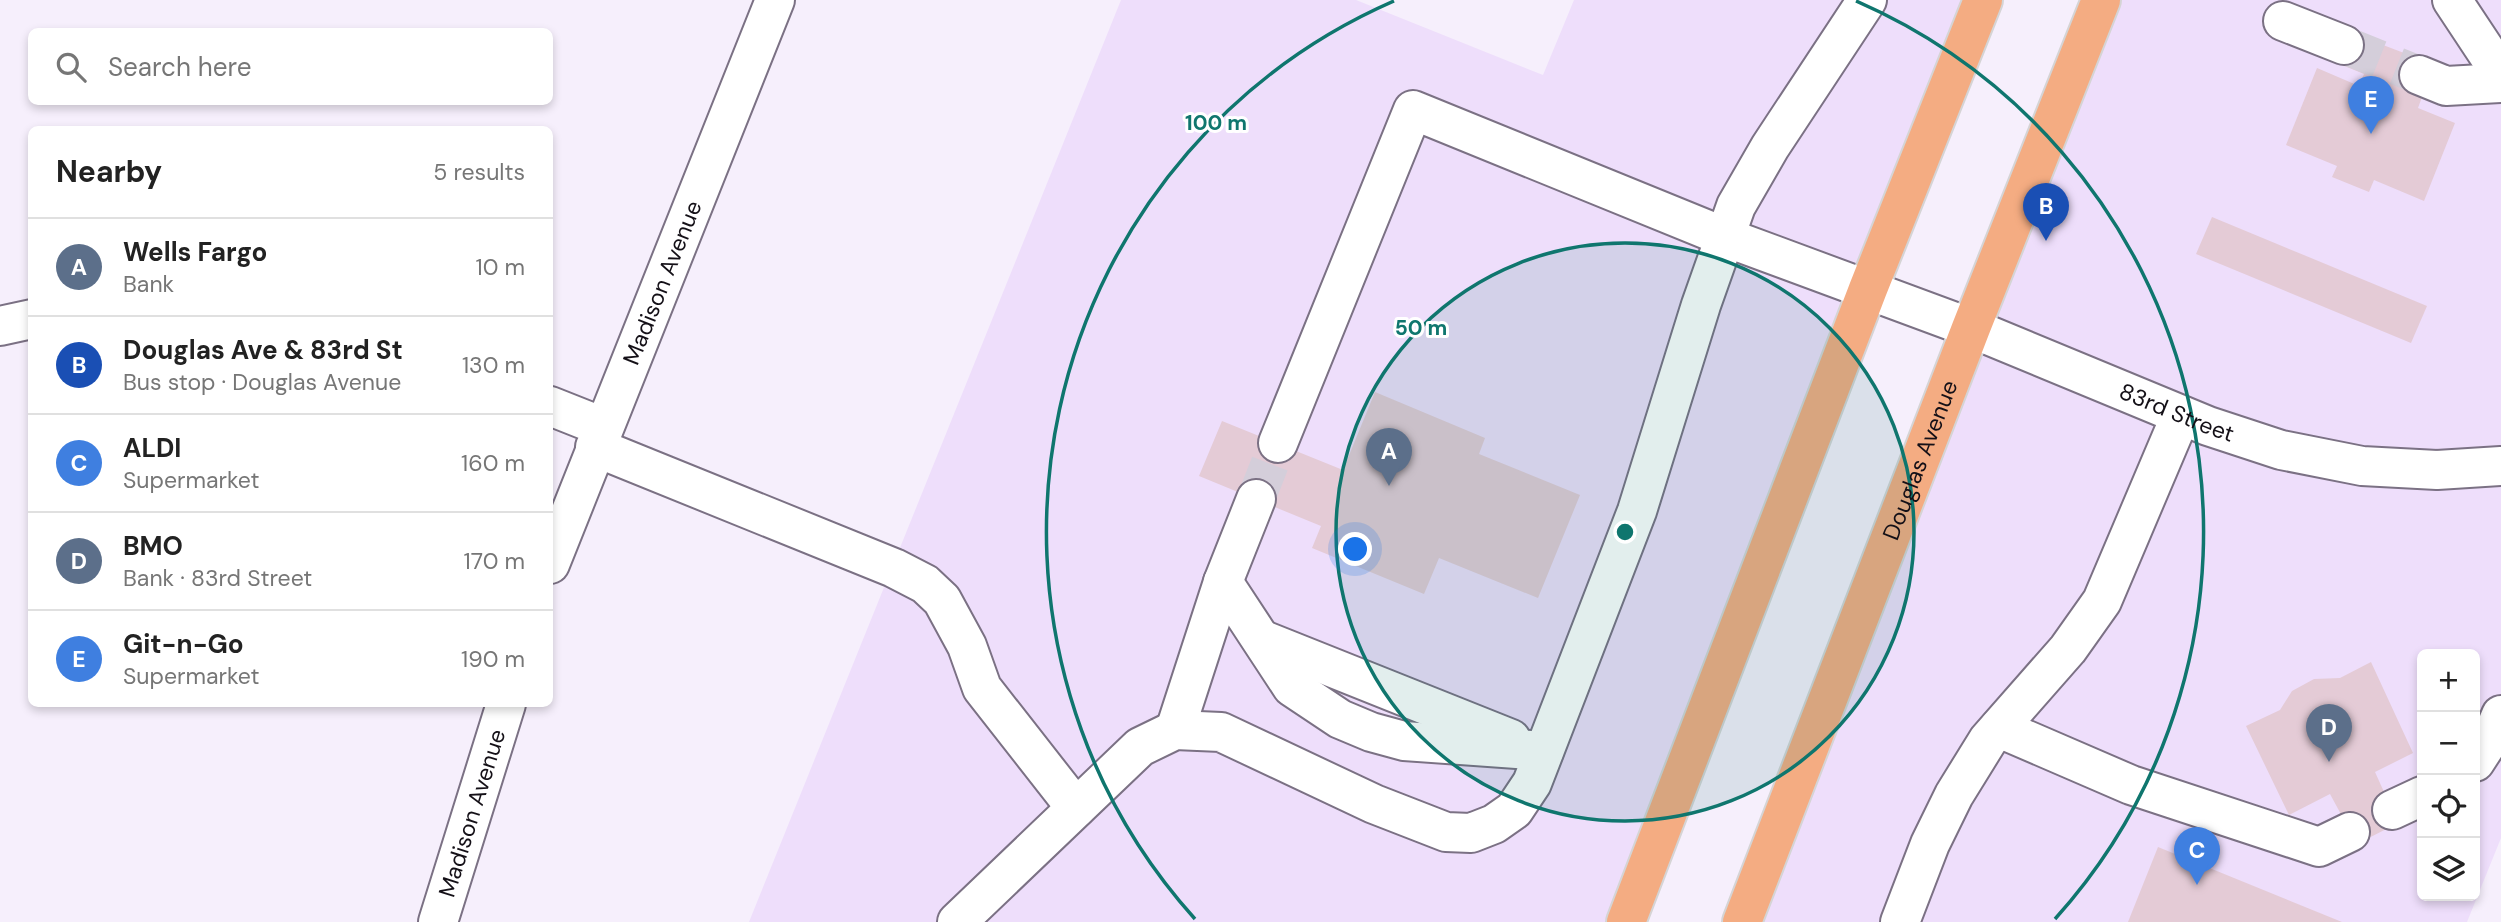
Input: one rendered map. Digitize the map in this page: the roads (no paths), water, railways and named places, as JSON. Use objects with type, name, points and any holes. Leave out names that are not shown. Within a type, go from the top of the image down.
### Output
[{"type":"main road","points":[[1626,922],[1868,289],[1983,0]]},
{"type":"main road","name":"Douglas Avenue","points":[[1742,922],[1971,328],[2101,0]]},
{"type":"street","name":"Madison Avenue","points":[[553,556],[775,0]]},
{"type":"street","points":[[957,922],[1140,747],[1175,730],[1221,732],[1374,804],[1446,832],[1471,832],[1494,824],[1514,810],[1532,783],[1637,511],[1701,305],[1736,206],[1770,147],[1867,0]]},
{"type":"street","points":[[2452,0],[2501,74]]},
{"type":"street","points":[[2283,21],[2344,46]]},
{"type":"street","points":[[2419,75],[2446,86],[2501,83]]},
{"type":"street","name":"83rd Street","points":[[1279,443],[1413,110],[1725,236],[1971,328],[2181,415],[2281,450],[2362,466],[2437,470],[2501,466]]},
{"type":"street","points":[[0,326],[28,320]]},
{"type":"street","points":[[553,408],[599,437],[925,584],[942,600],[967,646],[982,688],[1076,808]]},
{"type":"street","points":[[1900,922],[1930,844],[1954,795],[1988,740],[2068,649],[2102,601],[2181,415]]},
{"type":"street","points":[[1175,730],[1223,582],[1256,499]]},
{"type":"street","points":[[1223,582],[1292,687],[1340,719],[1371,732],[1404,741],[1544,751]]},
{"type":"street","name":"Madison Avenue","points":[[438,922],[505,707]]},
{"type":"street","points":[[2480,756],[2501,715]]},
{"type":"street","points":[[1999,728],[2131,785],[2319,847],[2350,832]]},
{"type":"tunnel","points":[[2344,45],[2419,75]]},
{"type":"tunnel","points":[[1256,499],[1278,443]]},
{"type":"place","name":"Git-n-Go","points":[[2371,134]]},
{"type":"place","name":"Douglas Ave & 83rd St","points":[[2046,241]]},
{"type":"place","name":"Wells Fargo","points":[[1389,486]]},
{"type":"place","name":"BMO","points":[[2329,762]]},
{"type":"place","name":"ALDI","points":[[2197,885]]}]
